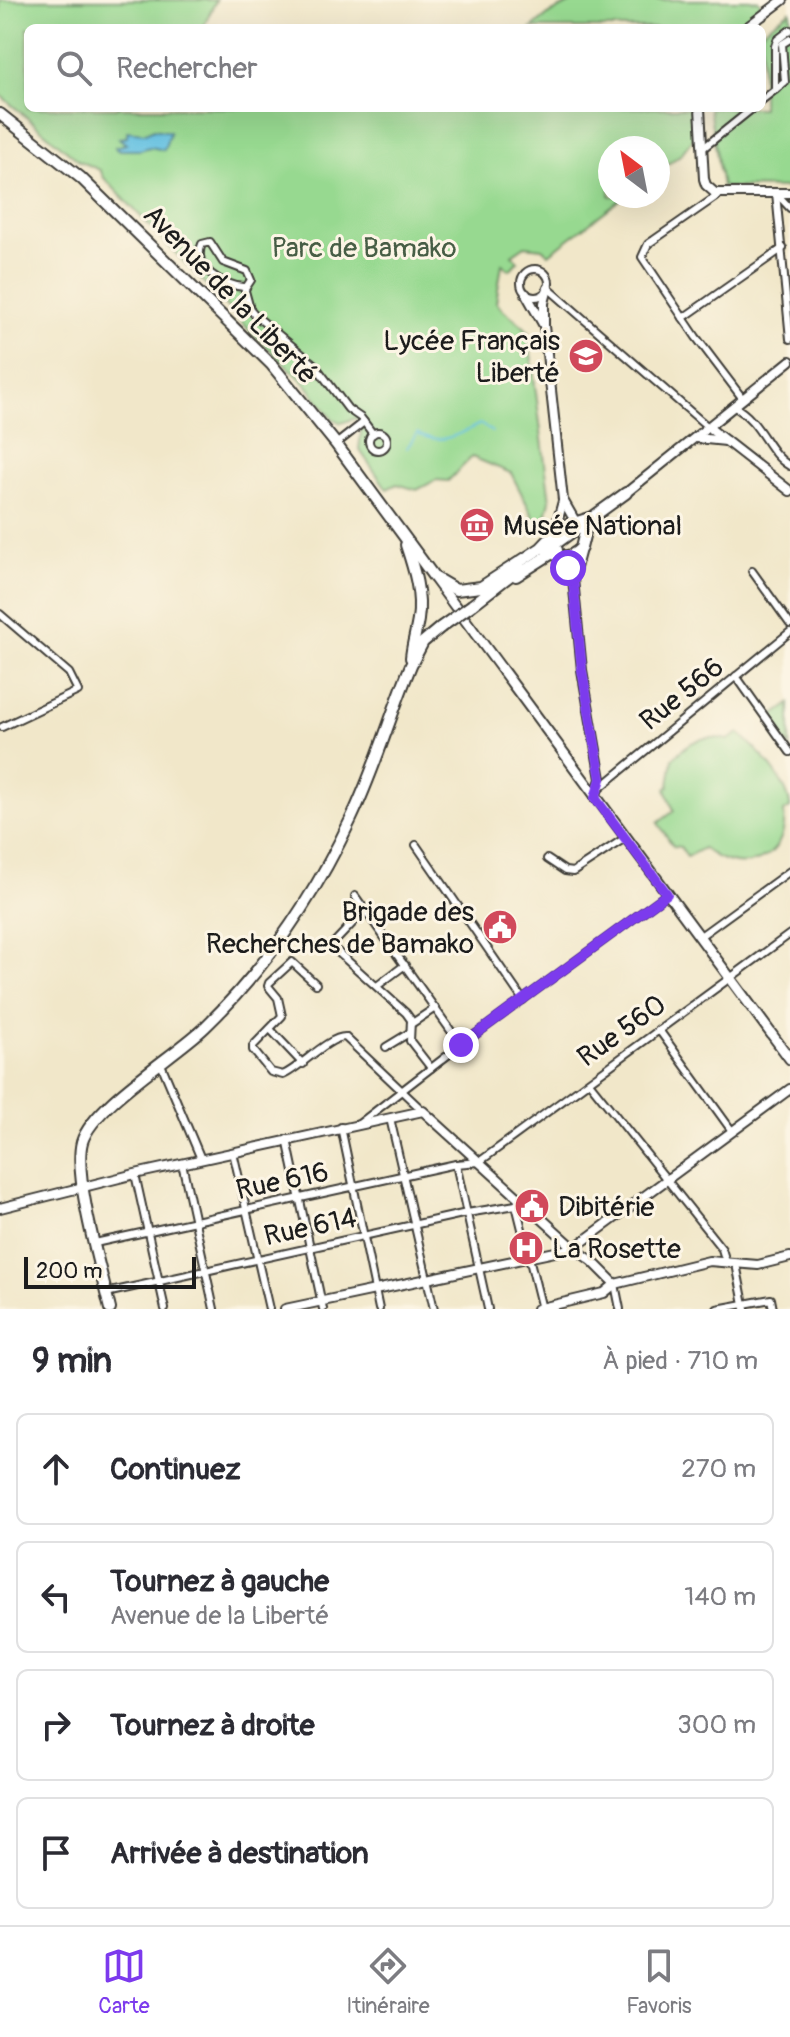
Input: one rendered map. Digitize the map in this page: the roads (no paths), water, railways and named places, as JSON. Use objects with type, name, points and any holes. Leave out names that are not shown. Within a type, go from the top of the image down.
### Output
[{"type":"highway","name":"Avenue de la Liberté","points":[[0,114],[52,153],[112,207],[272,365],[401,532]]},
{"type":"highway","points":[[110,1309],[79,1161],[81,1145],[94,1120],[187,1044],[233,998],[301,911],[353,816],[411,665],[423,642],[511,578],[554,552],[582,523],[626,493]]},
{"type":"highway","points":[[401,532],[434,577],[456,590],[481,587],[541,548],[561,527],[582,523]]},
{"type":"highway","points":[[554,552],[568,556],[581,548],[582,523]]},
{"type":"highway","points":[[401,532],[414,567],[419,595],[411,665]]},
{"type":"main road","points":[[434,577],[790,1059]]},
{"type":"street","points":[[751,24],[783,0]]},
{"type":"street","points":[[775,90],[775,46],[777,40],[790,30]]},
{"type":"street","points":[[766,97],[787,85],[780,49],[790,39]]},
{"type":"street","points":[[700,112],[706,185],[719,193],[790,193]]},
{"type":"street","points":[[702,149],[748,112]]},
{"type":"street","points":[[719,193],[648,244],[643,251],[643,262],[743,399]]},
{"type":"street","points":[[776,193],[790,208]]},
{"type":"street","points":[[776,193],[790,339]]},
{"type":"street","points":[[245,289],[220,281],[206,269],[199,255],[202,244],[210,242],[223,262],[247,271],[251,280],[245,289],[250,309],[306,356],[348,409],[373,434]]},
{"type":"street","points":[[683,318],[783,248]]},
{"type":"street","points":[[544,326],[522,287],[522,279],[531,270],[539,270],[545,275],[548,288],[544,303],[544,326],[563,500],[554,534],[554,552],[573,579]]},
{"type":"street","points":[[526,294],[536,297],[548,288]]},
{"type":"street","points":[[548,288],[708,427],[790,491]]},
{"type":"street","points":[[626,493],[790,361]]},
{"type":"street","points":[[733,406],[747,414],[777,456],[790,466]]},
{"type":"street","points":[[336,444],[364,422]]},
{"type":"street","points":[[695,438],[728,442]]},
{"type":"street","points":[[563,500],[582,523]]},
{"type":"street","points":[[581,548],[573,579],[582,670],[599,774],[600,788],[595,798]]},
{"type":"street","points":[[752,571],[790,624]]},
{"type":"street","points":[[0,614],[69,673],[78,686],[78,691],[73,694],[2,727]]},
{"type":"street","name":"Rue 566","points":[[600,788],[790,632]]},
{"type":"street","points":[[736,676],[790,752]]},
{"type":"street","points":[[580,776],[622,768]]},
{"type":"street","points":[[547,859],[565,871],[573,872],[625,838]]},
{"type":"street","points":[[416,845],[523,1000]]},
{"type":"street","points":[[698,937],[790,871]]},
{"type":"street","points":[[360,1123],[667,894]]},
{"type":"street","points":[[355,896],[461,1045]]},
{"type":"street","points":[[365,910],[331,946],[406,1013],[411,1024],[410,1041],[431,1068]]},
{"type":"street","name":"Rue 560","points":[[479,1162],[790,934]]},
{"type":"street","points":[[316,984],[292,962],[269,983],[283,1012],[252,1048],[271,1072],[283,1075],[303,1064],[336,1038],[345,1037],[518,1202],[592,1261],[615,1284],[620,1309]]},
{"type":"street","points":[[377,986],[405,965]]},
{"type":"street","points":[[411,1024],[435,1008]]},
{"type":"street","points":[[270,1029],[303,1064]]},
{"type":"street","points":[[659,1030],[732,1131]]},
{"type":"street","points":[[386,1047],[409,1033]]},
{"type":"street","points":[[161,1064],[201,1159]]},
{"type":"street","points":[[589,1082],[722,1249],[726,1262]]},
{"type":"street","points":[[285,1309],[322,1305],[375,1290],[574,1248],[790,1089]]},
{"type":"street","points":[[0,1208],[182,1163],[423,1111]]},
{"type":"street","points":[[389,1117],[434,1309]]},
{"type":"street","points":[[341,1127],[379,1309]]},
{"type":"street","points":[[287,1139],[322,1305]]},
{"type":"street","points":[[233,1152],[269,1309]]},
{"type":"street","name":"Rue 616","points":[[95,1243],[456,1164],[479,1162]]},
{"type":"street","points":[[182,1163],[214,1309]]},
{"type":"street","points":[[456,1164],[488,1309]]},
{"type":"street","points":[[135,1174],[165,1309]]},
{"type":"street","points":[[518,1202],[541,1309],[604,1293],[615,1284],[709,1261],[758,1265],[790,1257]]},
{"type":"street","name":"Rue 614","points":[[106,1293],[518,1202]]},
{"type":"street","points":[[736,1264],[744,1306]]},
{"type":"street","points":[[717,1309],[771,1299],[773,1309]]},
{"type":"water","points":[[154,129],[170,132],[164,150],[150,147],[117,150],[115,147],[126,144],[119,138],[127,137],[127,131],[145,133]]},
{"type":"waterway","points":[[407,448],[417,433],[441,439],[480,424],[492,432]]},
{"type":"place","name":"Lycée Français Liberté","points":[[586,356]]},
{"type":"place","name":"Musée National","points":[[477,525]]},
{"type":"place","name":"Brigade des Recherches de Bamako","points":[[500,927]]},
{"type":"place","name":"Dibitérie","points":[[532,1206]]},
{"type":"place","name":"La Rosette","points":[[526,1248]]},
{"type":"park label","name":"Parc de Bamako","points":[[364,247]]}]
